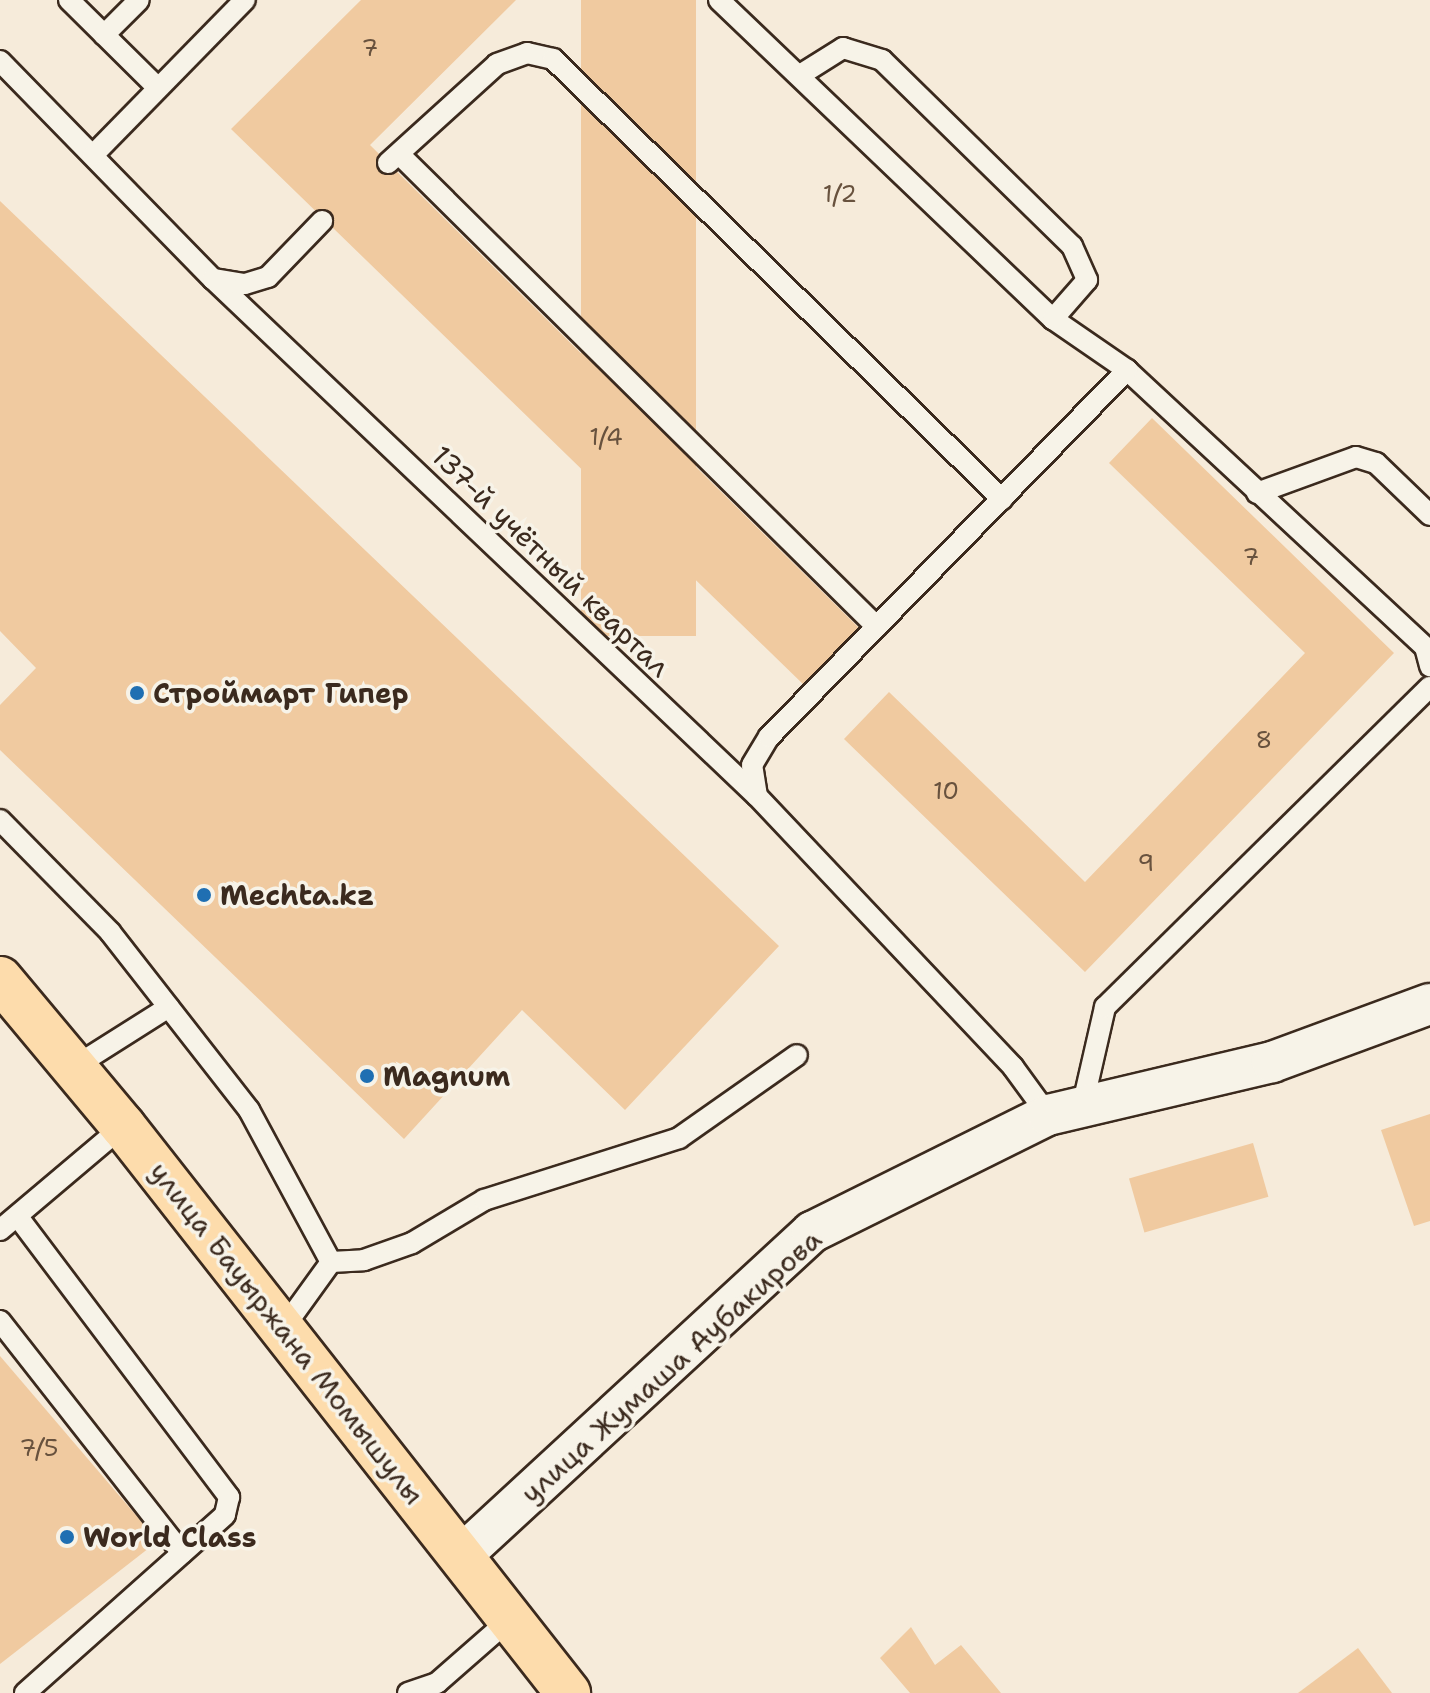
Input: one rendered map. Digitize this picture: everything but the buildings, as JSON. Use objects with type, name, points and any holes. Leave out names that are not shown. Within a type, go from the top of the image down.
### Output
[{"type":"main road","name":"улица Бауыржана Момышулы","points":[[0,979],[123,1126],[281,1330],[463,1554],[509,1620],[568,1693]]},
{"type":"street","name":"улица Жумаша Аубакирова","points":[[463,1554],[812,1232],[1065,1113],[1272,1062],[1430,1004]]},
{"type":"lane","points":[[69,0],[158,88]]},
{"type":"lane","points":[[104,35],[139,0]]},
{"type":"lane","points":[[93,155],[245,0]]},
{"type":"lane","points":[[719,0],[1053,319],[1127,370],[1425,647],[1430,666]]},
{"type":"lane","points":[[800,75],[843,48],[882,60],[1072,246],[1087,280],[1053,319]]},
{"type":"lane","points":[[877,627],[393,158],[497,64],[527,53],[553,59],[1002,499]]},
{"type":"lane","name":"137-й учётный квартал","points":[[0,61],[213,279],[757,796],[1013,1067],[1065,1113]]},
{"type":"lane","points":[[213,279],[245,284],[268,277],[322,221]]},
{"type":"lane","points":[[757,796],[752,765],[769,737],[1127,370]]},
{"type":"lane","points":[[1257,493],[1356,457],[1376,463],[1430,515]]},
{"type":"lane","points":[[1065,1113],[1105,1007],[1430,687]]},
{"type":"lane","points":[[0,820],[110,932],[249,1110],[331,1262]]},
{"type":"lane","points":[[74,1067],[169,1007]]},
{"type":"lane","points":[[331,1262],[364,1260],[412,1243],[484,1200],[679,1138],[797,1055]]},
{"type":"lane","points":[[0,1230],[123,1126]]},
{"type":"lane","points":[[18,1217],[220,1478],[229,1497],[225,1515],[25,1693]]},
{"type":"lane","points":[[281,1330],[331,1262]]},
{"type":"lane","points":[[0,1321],[182,1553]]},
{"type":"lane","points":[[408,1693],[437,1683],[509,1620]]},
{"type":"place","name":"Строймарт Гипер","points":[[137,693]]},
{"type":"place","name":"Mechta.kz","points":[[204,895]]},
{"type":"place","name":"Magnum","points":[[367,1076]]},
{"type":"place","name":"World Class","points":[[67,1537]]}]
